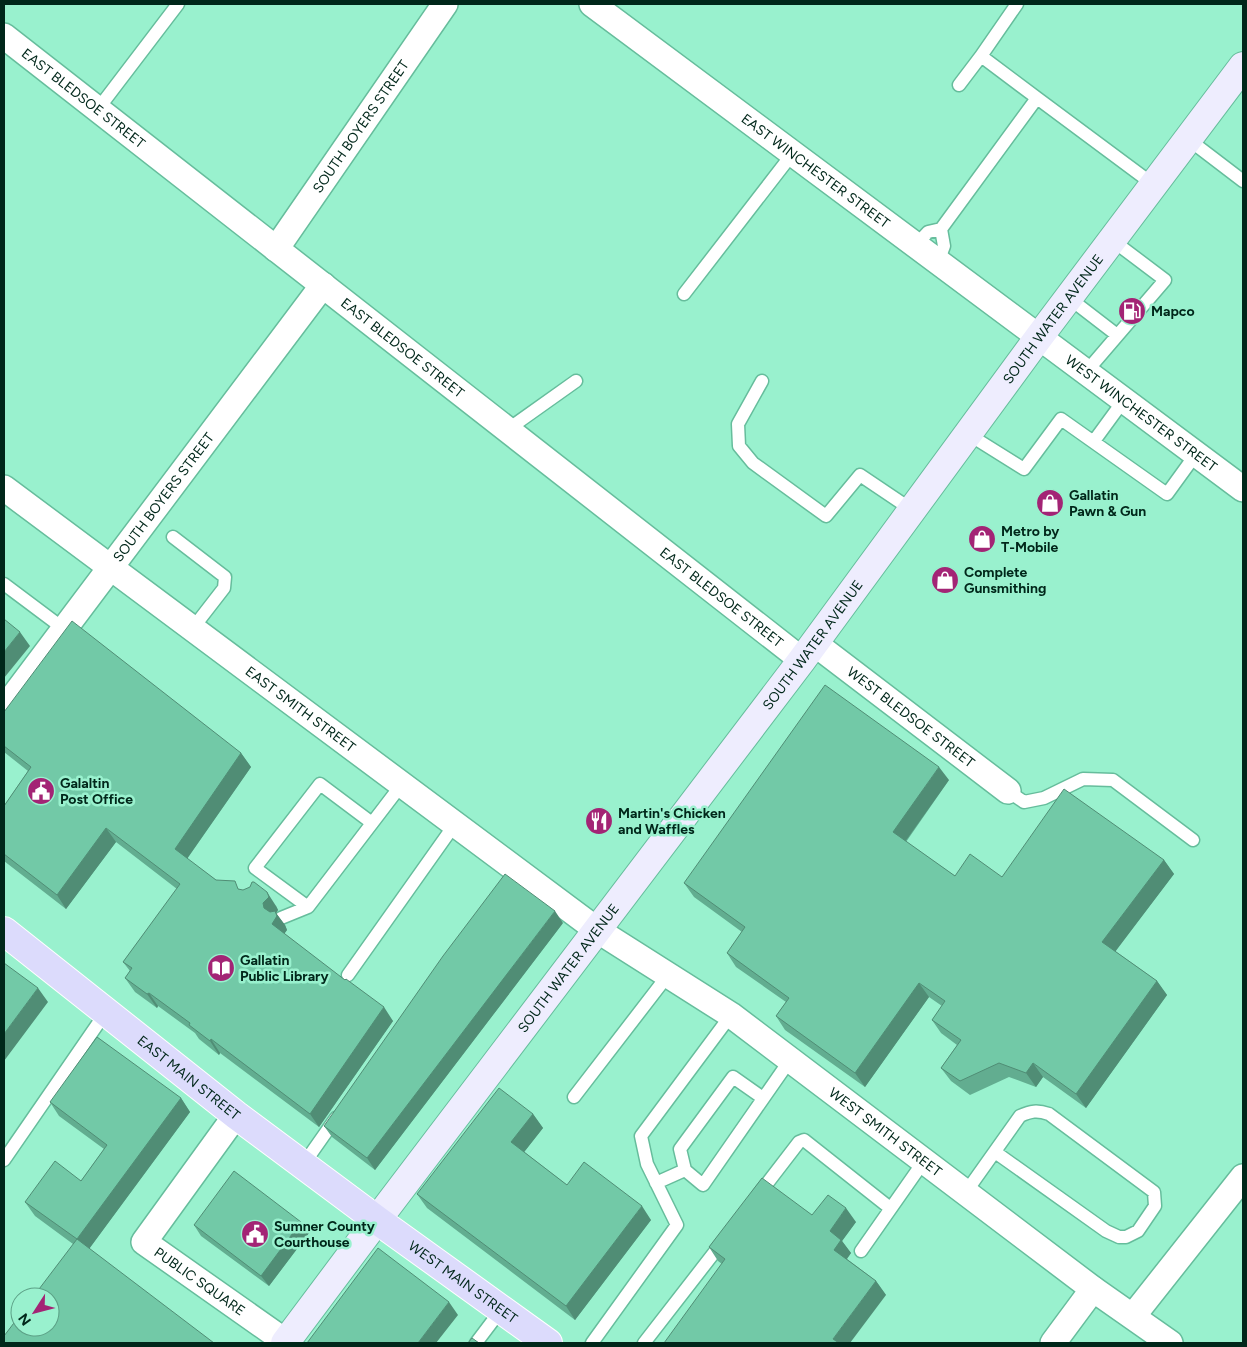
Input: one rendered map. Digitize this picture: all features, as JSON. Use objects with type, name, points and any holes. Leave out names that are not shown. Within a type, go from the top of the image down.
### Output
[{"type":"main road","name":"SOUTH WATER AVENUE","points":[[286,1342],[808,652],[1039,337],[1243,66]]},
{"type":"main road","name":"EAST MAIN STREET","points":[[4,931],[236,1115],[377,1220]]},
{"type":"main road","name":"WEST MAIN STREET","points":[[377,1220],[548,1343]]},
{"type":"street","name":"SOUTH BOYERS STREET","points":[[276,249],[445,4]]},
{"type":"street","name":"EAST WINCHESTER STREET","points":[[592,4],[1039,337]]},
{"type":"street","name":"EAST BLEDSOE STREET","points":[[4,36],[507,430],[808,652]]},
{"type":"street","name":"SOUTH BOYERS STREET","points":[[4,708],[323,285]]},
{"type":"street","name":"WEST WINCHESTER STREET","points":[[1039,337],[1243,489]]},
{"type":"street","name":"EAST SMITH STREET","points":[[4,488],[402,784],[455,824],[509,869],[597,930]]},
{"type":"street","name":"WEST BLEDSOE STREET","points":[[808,652],[1008,791]]},
{"type":"street","name":"WEST SMITH STREET","points":[[597,930],[731,1015],[1094,1289],[1170,1343]]},
{"type":"street","name":"PUBLIC SQUARE","points":[[236,1115],[144,1242],[286,1342]]},
{"type":"street","points":[[1134,1316],[1243,1177]]},
{"type":"street","points":[[1053,1343],[1094,1289]]},
{"type":"lane","points":[[98,109],[178,4]]},
{"type":"lane","points":[[959,85],[1017,4]]},
{"type":"lane","points":[[981,56],[1154,185]]},
{"type":"lane","points":[[916,245],[928,232],[941,230],[1037,98]]},
{"type":"lane","points":[[1188,139],[1243,181]]},
{"type":"lane","points":[[684,294],[793,153]]},
{"type":"lane","points":[[938,262],[944,246],[941,230]]},
{"type":"lane","points":[[1086,372],[1165,280],[1112,240]]},
{"type":"lane","points":[[1069,298],[1118,335]]},
{"type":"lane","points":[[507,430],[576,381]]},
{"type":"lane","points":[[762,381],[738,424],[739,446],[753,463],[826,516],[860,475],[912,510]]},
{"type":"lane","points":[[1094,441],[1124,400]]},
{"type":"lane","points":[[968,434],[1024,469],[1061,418],[1167,494],[1196,454]]},
{"type":"lane","points":[[173,537],[224,577],[224,588],[193,628]]},
{"type":"lane","points":[[4,584],[64,629]]},
{"type":"lane","points":[[1008,791],[1024,802],[1044,798],[1083,779],[1113,780],[1193,840]]},
{"type":"lane","points":[[254,886],[255,868],[320,784],[372,823]]},
{"type":"lane","points":[[281,918],[308,907],[402,784]]},
{"type":"lane","points":[[348,975],[455,824]]},
{"type":"lane","points":[[255,868],[308,907]]},
{"type":"lane","points":[[574,1097],[668,975]]},
{"type":"lane","points":[[4,1160],[106,1012]]},
{"type":"lane","points":[[592,1343],[677,1225],[647,1164],[641,1136],[731,1015]]},
{"type":"lane","points":[[763,1098],[733,1077],[680,1149],[685,1170],[703,1185],[790,1060]]},
{"type":"lane","points":[[303,1165],[343,1108]]},
{"type":"lane","points":[[966,1192],[1020,1116],[1038,1110],[1049,1114],[1154,1192],[1155,1206],[1138,1231],[1126,1237],[1119,1237],[1106,1231],[995,1152]]},
{"type":"lane","points":[[751,1204],[799,1142],[804,1140],[890,1208]]},
{"type":"lane","points":[[861,1251],[924,1161]]},
{"type":"lane","points":[[656,1183],[685,1170]]},
{"type":"lane","points":[[644,1343],[734,1227]]},
{"type":"lane","points":[[476,1343],[501,1310]]},
{"type":"building","points":[[4,619],[20,632],[4,652]]},
{"type":"building","points":[[72,621],[241,753],[175,849],[216,880],[235,881],[238,889],[243,890],[250,887],[252,882],[254,882],[267,892],[269,897],[263,903],[264,908],[270,912],[275,911],[277,916],[272,924],[345,980],[384,1007],[310,1114],[211,1039],[210,1041],[189,1025],[190,1023],[125,978],[132,968],[123,962],[180,884],[106,828],[57,895],[4,854],[4,806],[31,767],[4,746],[4,712]]},
{"type":"building","points":[[825,685],[939,767],[893,832],[955,876],[970,854],[1002,877],[1064,789],[1164,860],[1102,942],[1157,981],[1076,1094],[1033,1063],[1026,1073],[999,1063],[960,1081],[941,1068],[961,1040],[932,1020],[945,1001],[919,983],[855,1073],[776,1016],[789,998],[727,953],[745,927],[684,883]]},
{"type":"building","points":[[505,874],[555,911],[367,1158],[324,1126],[443,956]]},
{"type":"building","points":[[4,963],[38,988],[4,1034]]},
{"type":"building","points":[[97,1037],[181,1098],[77,1239],[25,1202],[55,1161],[81,1181],[107,1145],[50,1102]]},
{"type":"building","points":[[499,1088],[533,1114],[511,1142],[567,1185],[584,1162],[642,1206],[566,1306],[417,1194]]},
{"type":"building","name":"Sumner County Courthouse","points":[[234,1171],[301,1222],[261,1276],[194,1225]]},
{"type":"building","points":[[762,1178],[812,1215],[828,1195],[846,1208],[830,1231],[841,1240],[834,1250],[876,1281],[833,1339],[839,1343],[664,1343],[725,1259],[709,1247]]},
{"type":"building","points":[[77,1239],[214,1343],[4,1343],[4,1336],[10,1328],[10,1337],[60,1337],[60,1287],[41,1287]]},
{"type":"building","points":[[378,1248],[449,1302],[418,1343],[307,1343]]},
{"type":"building","points":[[472,1338],[479,1343],[468,1343]]},
{"type":"place","name":"Mapco","points":[[1132,311]]},
{"type":"place","name":"Gallatin Pawn & Gun","points":[[1050,503]]},
{"type":"place","name":"Metro by T-Mobile","points":[[982,539]]},
{"type":"place","name":"Complete Gunsmithing","points":[[945,580]]},
{"type":"place","name":"Galaltin Post Office","points":[[41,791]]},
{"type":"place","name":"Martin's Chicken and Waffles","points":[[599,821]]},
{"type":"place","name":"Gallatin Public Library","points":[[221,968]]},
{"type":"place","name":"Sumner County Courthouse","points":[[255,1234]]}]
